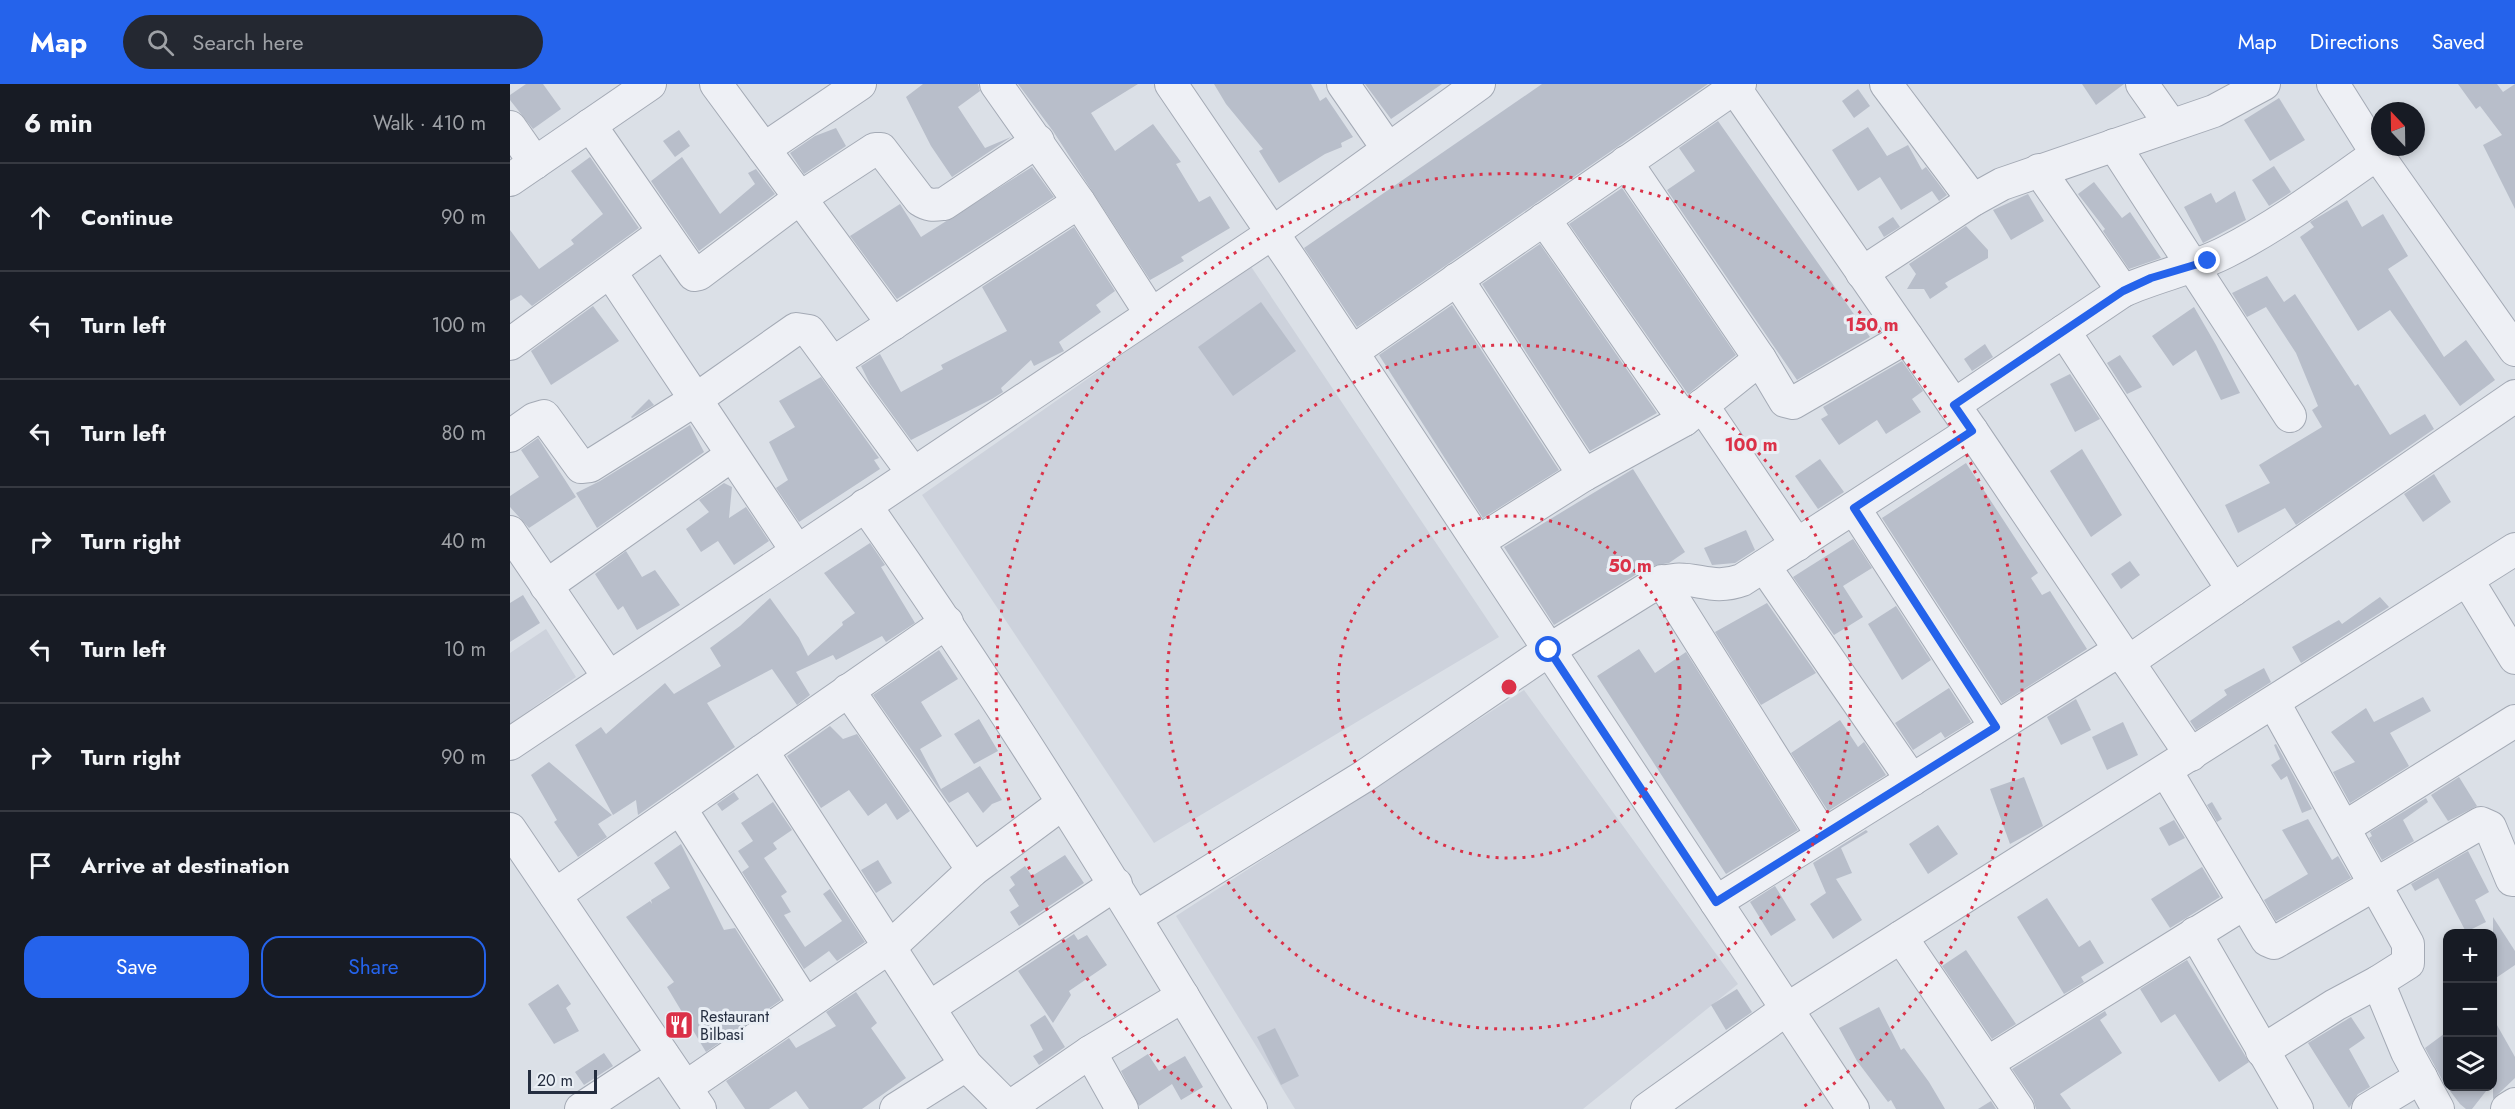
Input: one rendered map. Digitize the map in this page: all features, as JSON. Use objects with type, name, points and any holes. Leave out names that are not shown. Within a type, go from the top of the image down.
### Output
[{"type":"street","points":[[716,84],[892,324]]},
{"type":"street","points":[[764,149],[860,84]]},
{"type":"street","points":[[996,84],[1038,141],[1151,314]]},
{"type":"street","points":[[1171,84],[1352,352],[1854,1109]]},
{"type":"street","points":[[1343,84],[1388,149]]},
{"type":"street","points":[[510,744],[608,676],[1271,234],[1479,84]]},
{"type":"street","points":[[1886,84],[1973,200]]},
{"type":"street","points":[[2142,84],[2171,126]]},
{"type":"street","points":[[1862,273],[1973,200],[2002,184],[2214,111],[2264,84]]},
{"type":"street","points":[[2333,84],[2371,144]]},
{"type":"street","points":[[510,127],[523,171],[647,85]]},
{"type":"street","points":[[1352,352],[1735,85],[2124,656],[2245,903],[2267,940],[2274,943],[2481,823],[2490,827],[2512,880],[2515,880]]},
{"type":"street","points":[[590,125],[689,271],[694,275],[699,274],[800,198],[875,149],[881,149],[920,200],[928,206],[944,204],[1038,141]]},
{"type":"street","points":[[2114,145],[2290,416]]},
{"type":"street","points":[[1954,405],[2123,291],[2151,278],[2194,265],[2244,242],[2374,156]]},
{"type":"street","points":[[2378,156],[2515,350]]},
{"type":"street","points":[[1626,162],[1760,359],[1785,401],[1792,403],[1907,337]]},
{"type":"street","points":[[2038,170],[2123,291]]},
{"type":"street","points":[[832,363],[1079,202]]},
{"type":"street","points":[[1545,219],[1797,545]]},
{"type":"street","points":[[510,344],[664,232]]},
{"type":"street","points":[[610,273],[797,551]]},
{"type":"street","points":[[1457,279],[1584,475]]},
{"type":"street","points":[[510,436],[534,419],[544,416],[581,467],[585,467],[695,400],[796,329],[809,331],[913,473]]},
{"type":"street","points":[[2064,331],[2233,590]]},
{"type":"street","points":[[1478,542],[1584,475],[1693,413],[1760,359]]},
{"type":"street","points":[[1716,902],[1996,727],[2124,656],[2233,590],[2515,396]]},
{"type":"street","points":[[1136,917],[1363,777],[1549,650],[1662,581],[1686,578],[1726,586],[1742,580],[1972,431]]},
{"type":"street","points":[[546,586],[732,455]]},
{"type":"street","points":[[865,505],[947,622],[1116,884],[1251,1109]]},
{"type":"street","points":[[1854,508],[1996,727]]},
{"type":"street","points":[[510,532],[608,676]]},
{"type":"street","points":[[1666,1104],[1787,1009],[2468,581],[2515,549]]},
{"type":"street","points":[[1764,566],[1912,780]]},
{"type":"street","points":[[1662,581],[1822,835]]},
{"type":"street","points":[[2468,581],[2515,658]]},
{"type":"street","points":[[555,895],[947,622]]},
{"type":"street","points":[[848,690],[973,870]]},
{"type":"street","points":[[2262,1051],[2408,963],[2408,944],[2274,703]]},
{"type":"street","points":[[2345,827],[2515,721]]},
{"type":"street","points":[[762,751],[891,946],[966,1065],[1008,1109],[1090,1052],[1183,996]]},
{"type":"street","points":[[510,829],[693,1098],[805,1004],[891,946],[973,870],[1063,803]]},
{"type":"street","points":[[680,808],[805,1004]]},
{"type":"street","points":[[930,1007],[1116,884]]},
{"type":"street","points":[[1987,1063],[2245,903]]},
{"type":"street","points":[[2195,933],[2297,1109]]},
{"type":"street","points":[[1901,937],[2018,1109]]},
{"type":"street","points":[[2378,982],[2407,1052],[2438,1109]]},
{"type":"street","points":[[1090,1052],[1122,1109]]},
{"type":"street","points":[[581,1109],[663,1055]]},
{"type":"street","points":[[896,1109],[966,1065]]},
{"type":"street","points":[[2368,1109],[2421,1077]]},
{"type":"street","points":[[2507,1109],[2515,1104]]},
{"type":"shaded area","points":[[1250,265],[1499,637],[1154,843],[922,495]]},
{"type":"shaded area","points":[[546,629],[576,677],[510,724],[510,653]]},
{"type":"shaded area","points":[[1524,690],[1738,984],[1583,1109],[1295,1109],[1176,916]]},
{"type":"building","points":[[526,84],[543,84],[561,109],[533,129],[510,100],[510,95]]},
{"type":"building","points":[[923,84],[978,84],[980,91],[958,107],[985,148],[1011,137],[952,177],[931,146],[906,97]]},
{"type":"building","points":[[1018,84],[1138,84],[1091,113],[1115,151],[1153,124],[1181,162],[1176,164],[1199,202],[1210,196],[1230,228],[1181,257],[1184,261],[1150,280],[1053,131]]},
{"type":"building","points":[[1214,84],[1311,84],[1320,101],[1326,97],[1353,137],[1341,143],[1342,147],[1325,154],[1279,183],[1259,151],[1263,149],[1226,104]]},
{"type":"building","points":[[1365,84],[1442,84],[1391,119]]},
{"type":"building","points":[[1542,84],[1708,84],[1357,327],[1304,248]]},
{"type":"building","points":[[2082,84],[2124,84],[2096,105]]},
{"type":"building","points":[[2458,84],[2497,84],[2503,92],[2515,84],[2515,209],[2483,145],[2502,135],[2480,106],[2476,109]]},
{"type":"building","points":[[1858,89],[1870,106],[1854,118],[1842,101]]},
{"type":"building","points":[[2279,98],[2305,140],[2270,161],[2244,120]]},
{"type":"building","points":[[1718,121],[1870,337],[1797,380],[1667,190],[1695,171],[1679,148]]},
{"type":"building","points":[[1868,127],[1887,156],[1908,145],[1922,170],[1926,167],[1947,195],[1939,201],[1932,191],[1901,210],[1880,177],[1858,191],[1832,150]]},
{"type":"building","points":[[836,128],[846,146],[804,174],[790,153],[815,136]]},
{"type":"building","points":[[679,130],[690,146],[675,157],[663,141]]},
{"type":"building","points":[[590,157],[639,228],[532,306],[521,295],[510,301],[510,230],[539,269],[574,244],[571,240],[603,214],[571,171]]},
{"type":"building","points":[[682,157],[720,214],[755,184],[748,173],[756,169],[775,194],[699,251],[651,181]]},
{"type":"building","points":[[2274,166],[2291,192],[2269,206],[2252,180]]},
{"type":"building","points":[[1032,167],[1054,197],[897,299],[850,236],[900,204],[921,237]]},
{"type":"building","points":[[2094,182],[2122,218],[2130,212],[2161,258],[2129,269],[2103,231],[2105,229],[2078,194]]},
{"type":"building","points":[[1622,188],[1736,355],[1688,394],[1569,224]]},
{"type":"building","points":[[2235,191],[2246,220],[2203,243],[2184,207],[2211,193],[2216,203]]},
{"type":"building","points":[[2028,194],[2044,221],[2011,240],[1993,210]]},
{"type":"building","points":[[2347,200],[2362,227],[2383,214],[2408,256],[2388,269],[2444,357],[2466,340],[2495,380],[2460,406],[2390,310],[2358,331],[2300,237],[2314,227],[2310,222]]},
{"type":"building","points":[[1893,217],[1900,227],[1884,237],[1878,227]]},
{"type":"building","points":[[1966,226],[1988,250],[1988,258],[1945,283],[1948,287],[1930,299],[1924,289],[1907,289],[1916,274],[1909,264]]},
{"type":"building","points":[[1074,227],[1115,291],[1096,305],[1101,312],[1059,342],[1064,351],[1034,366],[1031,360],[1001,388],[1003,392],[911,440],[870,384],[861,366],[880,354],[901,392],[943,369],[941,365],[1007,331],[982,287]]},
{"type":"building","points":[[1540,244],[1657,413],[1590,451],[1482,284]]},
{"type":"building","points":[[2267,276],[2284,302],[2295,294],[2355,386],[2358,384],[2390,435],[2425,414],[2434,429],[2296,525],[2285,508],[2238,533],[2225,505],[2270,483],[2259,465],[2322,427],[2312,410],[2318,406],[2296,353],[2266,307],[2247,317],[2232,293]]},
{"type":"building","points":[[1261,302],[1296,351],[1233,396],[1198,347]]},
{"type":"building","points":[[1452,305],[1559,470],[1483,518],[1379,355]]},
{"type":"building","points":[[593,306],[619,341],[551,385],[531,351]]},
{"type":"building","points":[[2194,307],[2240,393],[2221,400],[2196,350],[2173,366],[2152,336]]},
{"type":"building","points":[[1985,344],[1993,357],[1972,371],[1964,359]]},
{"type":"building","points":[[2120,355],[2142,387],[2127,394],[2107,363]]},
{"type":"building","points":[[1902,361],[1923,391],[1912,399],[1921,412],[1886,434],[1877,420],[1839,445],[1821,419],[1828,415],[1823,407]]},
{"type":"building","points":[[2070,374],[2100,419],[2075,432],[2050,384]]},
{"type":"building","points":[[821,377],[879,458],[874,460],[880,469],[799,522],[776,488],[788,480],[769,442],[795,427],[779,401]]},
{"type":"building","points":[[649,399],[654,405],[632,418],[631,417]]},
{"type":"building","points":[[690,425],[704,452],[597,528],[576,493],[600,481]]},
{"type":"building","points":[[538,438],[576,497],[529,528],[510,507],[510,496],[539,477],[521,450]]},
{"type":"building","points":[[2082,449],[2122,515],[2091,537],[2050,471]]},
{"type":"building","points":[[1820,459],[1844,492],[1818,509],[1795,476]]},
{"type":"building","points":[[1966,463],[2038,573],[2031,578],[2042,595],[2050,591],[2087,649],[2002,703],[1882,518]]},
{"type":"building","points":[[1633,469],[1685,552],[1669,563],[1653,566],[1637,574],[1554,625],[1504,547]]},
{"type":"building","points":[[2434,474],[2451,502],[2423,522],[2404,494]]},
{"type":"building","points":[[724,483],[732,487],[729,518],[746,507],[769,541],[734,565],[718,541],[701,552],[686,529],[709,512],[699,500]]},
{"type":"building","points":[[1746,530],[1755,550],[1735,563],[1712,565],[1704,548]]},
{"type":"building","points":[[1853,539],[1872,568],[1843,586],[1863,617],[1834,635],[1793,577]]},
{"type":"building","points":[[870,543],[885,565],[881,567],[915,623],[886,642],[882,636],[836,660],[833,655],[796,672],[810,695],[797,705],[772,669],[707,703],[735,747],[638,815],[636,800],[613,815],[575,745],[601,727],[606,734],[665,683],[674,694],[721,666],[710,648],[740,626],[770,598],[799,638],[808,656],[843,625],[842,622],[855,613],[824,573]]},
{"type":"building","points":[[626,551],[642,577],[655,570],[680,605],[637,630],[623,606],[618,610],[595,574]]},
{"type":"building","points":[[2130,561],[2140,575],[2121,589],[2111,574]]},
{"type":"building","points":[[523,595],[540,623],[510,642],[510,603]]},
{"type":"building","points":[[2380,597],[2389,607],[2301,663],[2292,647],[2339,620],[2342,624]]},
{"type":"building","points":[[1767,603],[1816,673],[1761,705],[1715,632]]},
{"type":"building","points":[[1896,606],[1931,660],[1902,680],[1868,624]]},
{"type":"building","points":[[1639,649],[1655,673],[1686,652],[1798,830],[1726,874],[1597,676]]},
{"type":"building","points":[[939,650],[958,679],[921,702],[942,736],[920,749],[941,789],[980,766],[1002,800],[992,804],[983,813],[968,792],[949,803],[873,695]]},
{"type":"building","points":[[2264,668],[2271,682],[2196,730],[2190,721],[2227,695],[2224,690]]},
{"type":"building","points":[[1949,688],[1971,722],[1945,738],[1941,732],[1913,750],[1895,723]]},
{"type":"building","points":[[2423,697],[2431,711],[2390,733],[2409,766],[2350,803],[2333,772],[2355,762],[2331,732],[2366,708],[2374,722]]},
{"type":"building","points":[[2076,699],[2091,730],[2061,745],[2047,717]]},
{"type":"building","points":[[979,719],[998,751],[974,764],[954,734]]},
{"type":"building","points":[[1840,720],[1858,747],[1864,742],[1886,775],[1828,811],[1791,753]]},
{"type":"building","points":[[2123,722],[2138,755],[2107,770],[2092,737]]},
{"type":"building","points":[[830,726],[843,739],[857,734],[910,811],[897,820],[886,803],[868,816],[849,790],[821,808],[787,756]]},
{"type":"building","points":[[2276,744],[2312,809],[2302,813],[2287,776],[2281,780],[2271,765],[2280,759],[2274,745]]},
{"type":"building","points":[[549,762],[612,815],[598,824],[607,837],[578,857],[554,822],[557,820],[531,775]]},
{"type":"building","points":[[2024,777],[2043,826],[2010,844],[1990,789]]},
{"type":"building","points":[[2459,777],[2477,806],[2448,821],[2431,795]]},
{"type":"building","points":[[734,792],[739,799],[722,811],[717,804]]},
{"type":"building","points":[[2426,798],[2428,802],[2403,820],[2414,841],[2382,860],[2369,838],[2372,836],[2370,832]]},
{"type":"building","points":[[773,802],[792,830],[773,843],[777,849],[764,858],[787,892],[781,896],[791,912],[784,915],[805,947],[842,921],[823,894],[830,889],[865,942],[837,961],[829,951],[804,969],[742,872],[749,867],[738,851],[753,841],[741,823]]},
{"type":"building","points":[[2212,802],[2222,819],[2217,822],[2207,805]]},
{"type":"building","points":[[2308,819],[2332,860],[2338,856],[2351,878],[2276,921],[2264,900],[2308,874],[2282,830]]},
{"type":"building","points":[[2174,820],[2185,838],[2169,846],[2159,828]]},
{"type":"building","points":[[1938,825],[1958,854],[1928,874],[1909,844]]},
{"type":"building","points":[[1866,830],[1868,832],[1841,848],[1852,873],[1836,879],[1862,920],[1833,939],[1810,904],[1826,893],[1813,863]]},
{"type":"building","points":[[681,844],[724,930],[735,928],[781,1000],[706,1052],[667,987],[674,982],[626,917],[650,901],[652,904],[651,900],[670,888],[654,863]]},
{"type":"building","points":[[2468,851],[2489,892],[2475,900],[2486,922],[2472,929],[2464,929],[2438,878],[2415,891],[2411,884]]},
{"type":"building","points":[[1065,855],[1084,883],[1019,926],[1010,912],[1019,906],[1009,890],[1015,885],[1010,877],[1025,866],[1032,876]]},
{"type":"building","points":[[878,860],[892,883],[876,893],[861,870]]},
{"type":"building","points":[[2202,867],[2220,897],[2170,928],[2151,899]]},
{"type":"building","points":[[1775,886],[1796,920],[1771,936],[1750,902]]},
{"type":"building","points":[[2047,898],[2079,947],[2090,940],[2104,963],[2081,977],[2084,982],[2064,994],[2017,917]]},
{"type":"building","points":[[2493,917],[2515,951],[2515,965],[2497,977],[2497,929],[2493,929]]},
{"type":"building","points":[[1074,934],[1078,940],[1087,935],[1107,965],[1069,991],[1071,995],[1053,1023],[1018,971]]},
{"type":"building","points":[[1966,950],[2016,1024],[1992,1039],[1942,966]]},
{"type":"building","points":[[2187,960],[2249,1062],[2219,1082],[2175,1014],[2161,1023],[2140,989]]},
{"type":"building","points":[[558,984],[571,1004],[566,1008],[579,1031],[554,1044],[528,1004]]},
{"type":"building","points":[[1737,989],[1752,1012],[1726,1030],[1711,1005]]},
{"type":"building","points":[[856,992],[877,1023],[871,1028],[906,1078],[862,1109],[809,1109],[796,1091],[769,1109],[745,1109],[726,1081],[789,1038],[796,1048],[836,1026],[826,1012]]},
{"type":"building","points":[[1879,1007],[1901,1050],[1904,1048],[1945,1109],[1896,1109],[1857,1061],[1839,1028]]},
{"type":"building","points":[[2105,1011],[2107,1015],[2100,1020],[2122,1053],[2060,1094],[2071,1109],[2036,1109],[2033,1099],[2012,1069]]},
{"type":"building","points":[[1045,1015],[1065,1047],[1039,1065],[1033,1056],[1043,1050],[1030,1025]]},
{"type":"building","points":[[2351,1017],[2365,1038],[2349,1049],[2370,1087],[2358,1094],[2349,1108],[2308,1043]]},
{"type":"building","points":[[2497,1025],[2515,1057],[2515,1078],[2493,1099],[2493,1091],[2497,1091]]},
{"type":"building","points":[[1275,1028],[1299,1076],[1281,1085],[1257,1037]]},
{"type":"building","points":[[2443,1035],[2443,1081],[2425,1048]]},
{"type":"building","points":[[604,1053],[613,1066],[584,1085],[575,1072]]},
{"type":"building","points":[[1148,1054],[1159,1071],[1185,1056],[1203,1087],[1181,1100],[1172,1084],[1139,1106],[1121,1071]]},
{"type":"building","points":[[2450,1091],[2486,1091],[2472,1109],[2466,1109]]},
{"type":"building","points":[[1991,1101],[1996,1109],[1978,1109]]},
{"type":"place","name":"Restaurant Bilbasi","points":[[679,1025]]},
{"type":"route","points":[[1549,650],[1716,902],[1996,727],[1854,508],[1972,431],[1954,405],[2123,291],[2151,278],[2208,261]]}]
